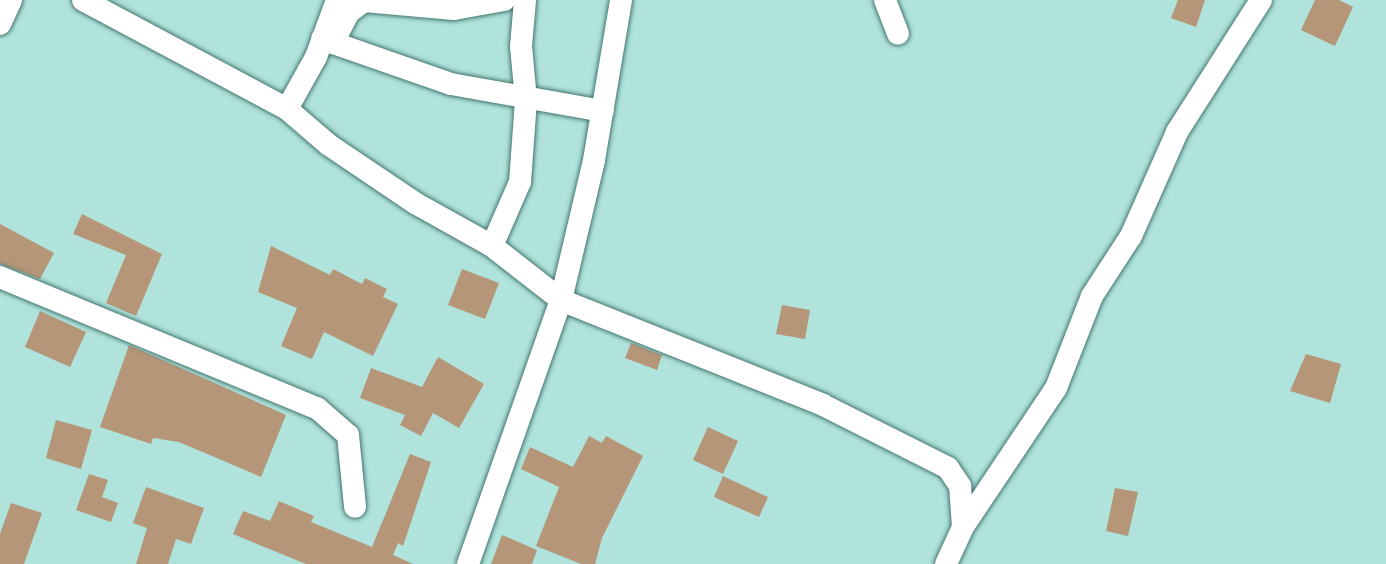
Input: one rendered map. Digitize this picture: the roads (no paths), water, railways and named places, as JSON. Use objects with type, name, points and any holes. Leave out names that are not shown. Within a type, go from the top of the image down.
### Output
[{"type":"street","points":[[0,24],[12,0]]},
{"type":"street","points":[[83,0],[287,109],[329,145],[415,204],[492,246],[561,300],[823,405],[948,468],[960,486],[963,527]]},
{"type":"street","points":[[328,41],[337,0]]},
{"type":"street","points":[[287,109],[328,41],[348,13],[364,1],[454,9],[504,0]]},
{"type":"street","points":[[492,246],[520,183],[526,100],[521,46],[525,0]]},
{"type":"street","points":[[468,564],[561,300],[603,111],[621,0]]},
{"type":"street","points":[[885,0],[897,34]]},
{"type":"street","points":[[946,564],[963,527],[1056,388],[1092,296],[1131,236],[1177,132],[1261,0]]},
{"type":"street","points":[[328,41],[451,84],[526,100],[603,111]]},
{"type":"street","points":[[0,277],[317,408],[348,435],[355,507]]}]
